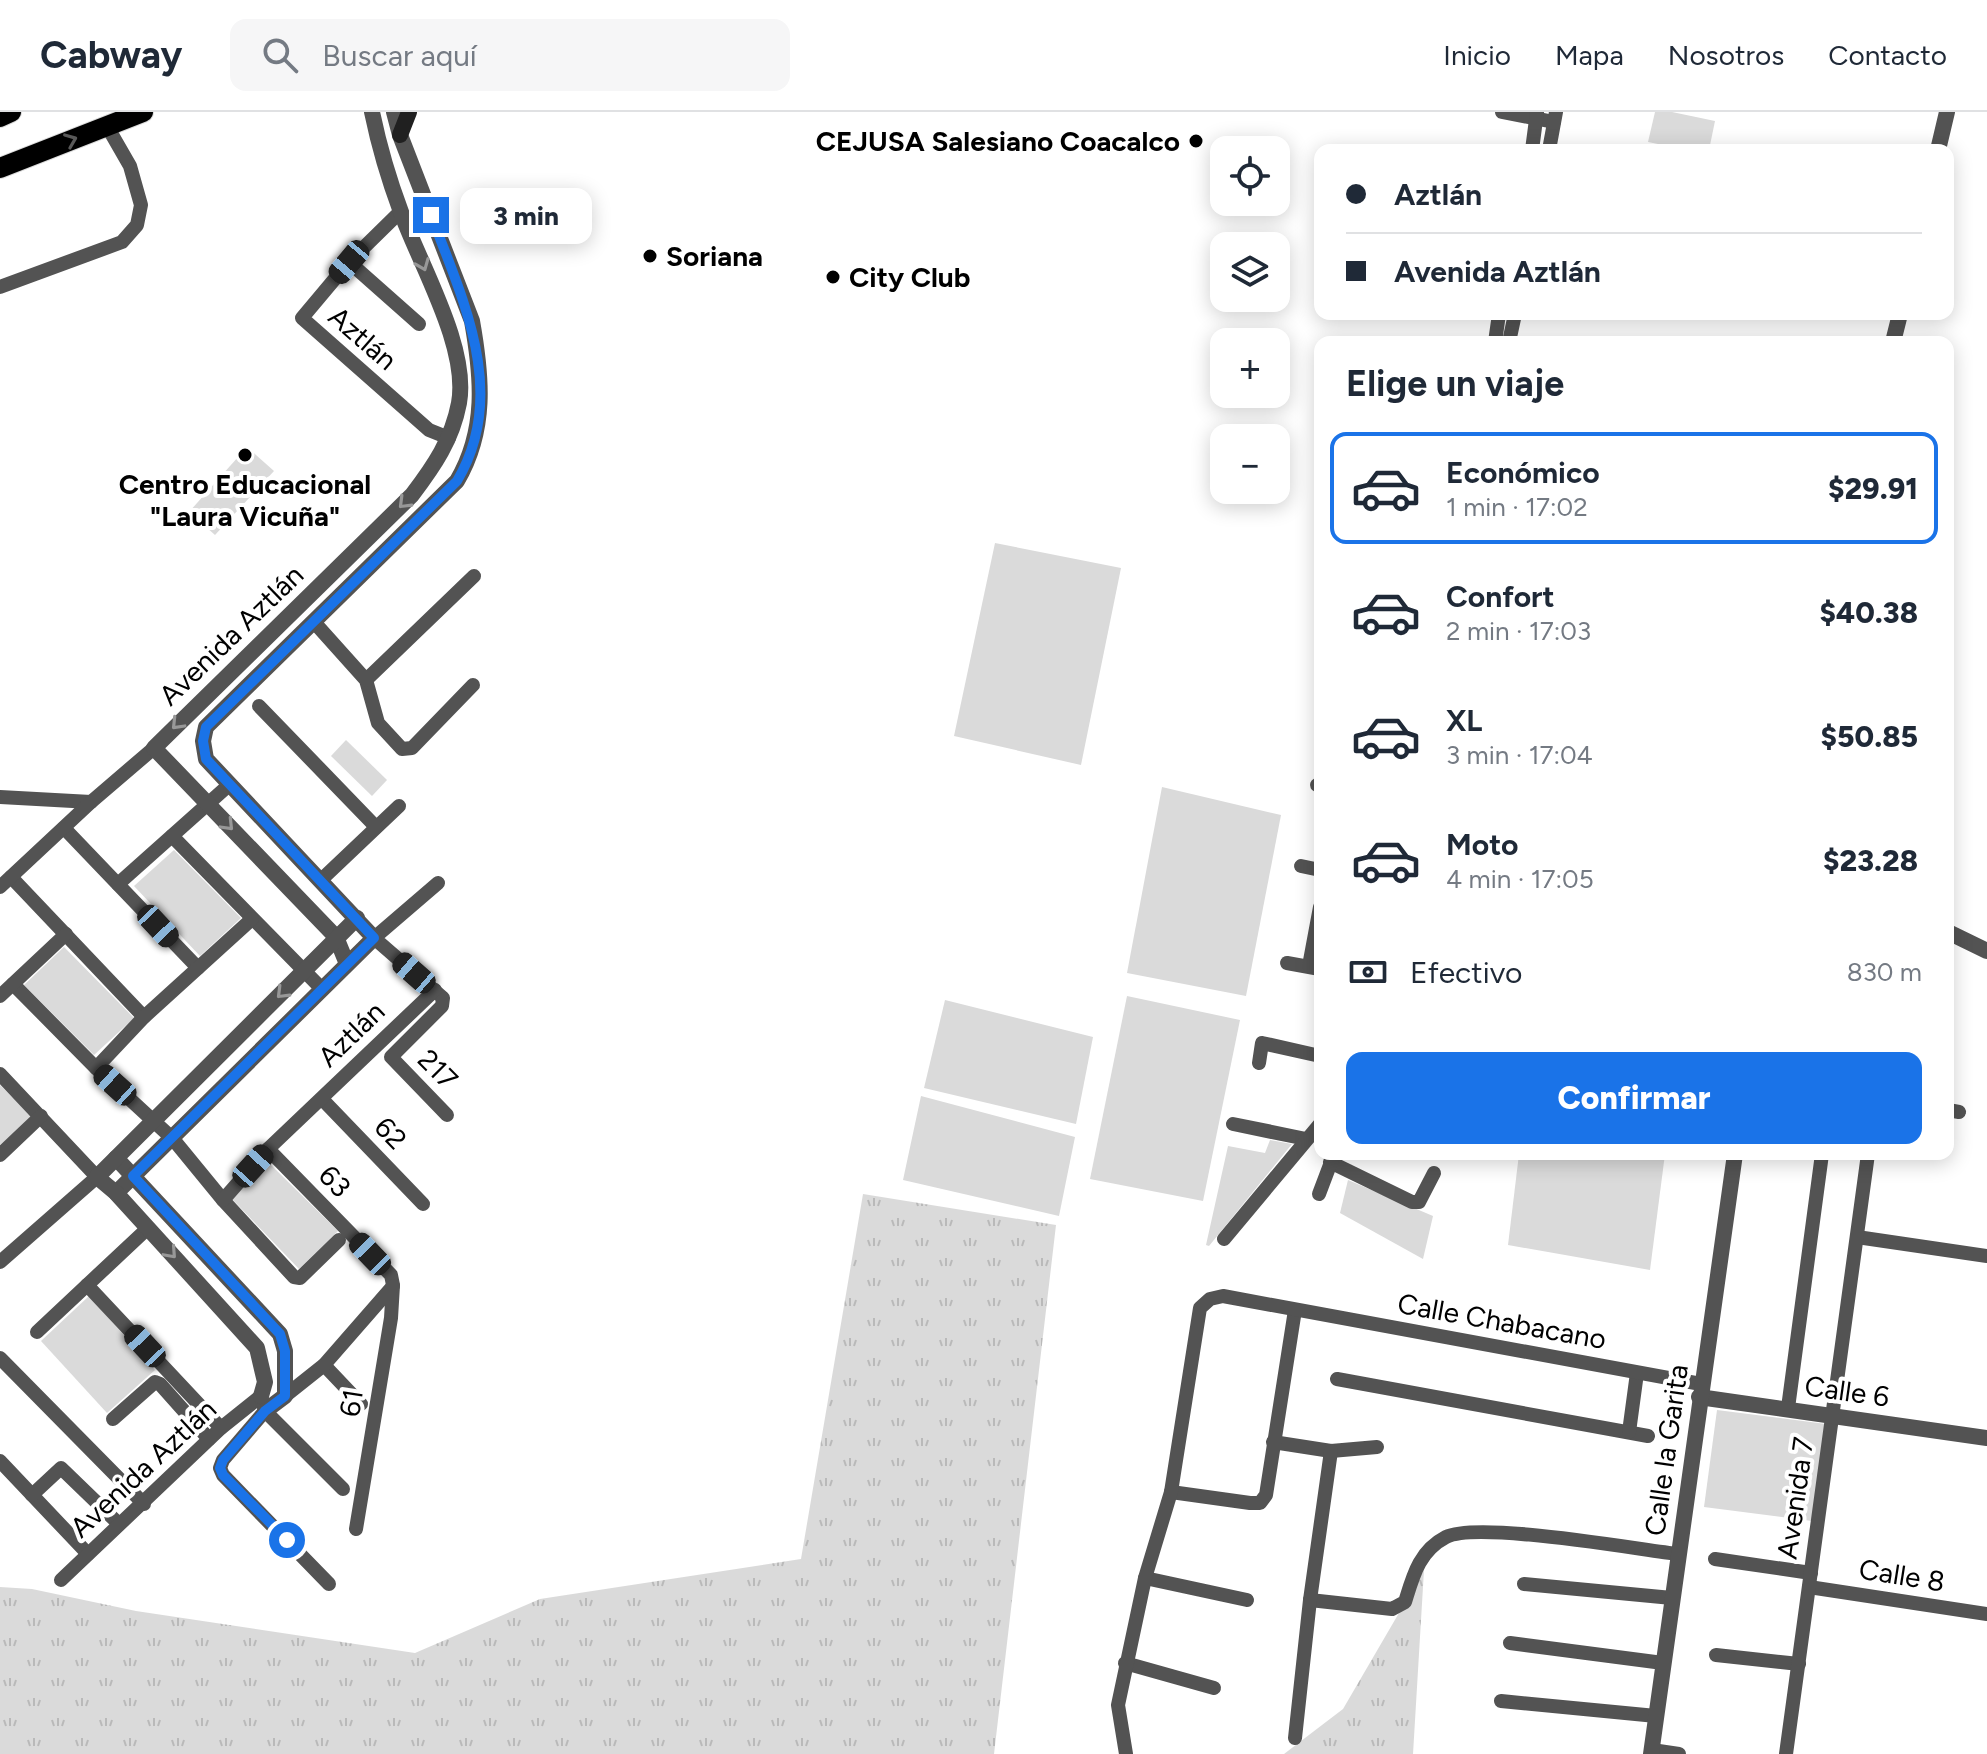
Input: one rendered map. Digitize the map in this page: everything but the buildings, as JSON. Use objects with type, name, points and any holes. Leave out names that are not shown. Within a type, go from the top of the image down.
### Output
[{"type":"main road","points":[[0,117],[11,112]]},
{"type":"main road","points":[[0,168],[143,112]]},
{"type":"main road","points":[[400,135],[409,112]]},
{"type":"street","name":"Avenida Aztlán","points":[[347,964],[336,937],[154,748],[412,495],[440,458],[449,438],[460,400],[457,356],[401,211],[372,112]]},
{"type":"street","name":"Avenida Aztlán","points":[[374,938],[206,759],[203,741],[206,727],[457,481],[470,459],[480,399],[478,352],[472,321],[400,135],[394,112]]},
{"type":"street","points":[[1502,112],[1555,117],[1550,144]]},
{"type":"street","points":[[1939,144],[1947,112]]},
{"type":"street","points":[[1533,144],[1538,116]]},
{"type":"street","points":[[0,287],[122,242],[137,225],[141,205],[130,166],[107,126]]},
{"type":"street","points":[[379,142],[400,135]]},
{"type":"street","name":"Aztlán","points":[[401,211],[349,262],[302,318],[429,430],[449,438]]},
{"type":"street","name":"Aztlán","points":[[349,262],[419,324]]},
{"type":"street","points":[[366,680],[474,576]]},
{"type":"street","points":[[314,622],[366,680],[378,723],[402,749],[408,750],[473,685]]},
{"type":"street","points":[[210,691],[226,708]]},
{"type":"street","points":[[259,706],[376,827]]},
{"type":"street","points":[[144,1017],[66,934],[5,882],[154,748]]},
{"type":"street","points":[[118,884],[229,785]]},
{"type":"street","points":[[0,797],[91,802]]},
{"type":"street","points":[[321,880],[399,806]]},
{"type":"street","points":[[64,828],[198,968]]},
{"type":"street","points":[[172,836],[322,989]]},
{"type":"street","points":[[1301,866],[1314,869]]},
{"type":"street","points":[[116,1193],[374,938],[438,883]]},
{"type":"street","points":[[0,1262],[97,1177],[357,918]]},
{"type":"street","points":[[96,1068],[144,1017],[252,919]]},
{"type":"street","points":[[0,996],[66,934]]},
{"type":"street","points":[[1954,935],[1987,951]]},
{"type":"street","points":[[374,938],[435,990]]},
{"type":"street","points":[[1287,963],[1314,967]]},
{"type":"street","points":[[13,984],[96,1068],[173,1139],[223,1200],[297,1279],[339,1240]]},
{"type":"street","name":"Aztlán","points":[[223,1200],[268,1149],[435,990]]},
{"type":"street","name":"217","points":[[435,990],[443,998],[442,1006],[391,1057],[447,1115]]},
{"type":"street","points":[[1259,1063],[1262,1043],[1314,1055]]},
{"type":"street","points":[[0,1074],[97,1177],[116,1193],[257,1348],[265,1382],[263,1404],[220,1468],[223,1475],[329,1584]]},
{"type":"street","name":"62","points":[[322,1099],[423,1204]]},
{"type":"street","points":[[0,1155],[41,1116]]},
{"type":"street","points":[[1233,1124],[1306,1139]]},
{"type":"street","points":[[1224,1239],[1314,1130]]},
{"type":"street","name":"63","points":[[268,1149],[391,1275],[393,1285]]},
{"type":"street","points":[[116,1158],[280,1334],[285,1351],[285,1396]]},
{"type":"street","points":[[1319,1194],[1331,1160]]},
{"type":"street","points":[[1336,1160],[1412,1202],[1419,1202],[1423,1197],[1434,1173]]},
{"type":"street","name":"Calle la Garita","points":[[1652,1752],[1734,1160]]},
{"type":"street","points":[[1788,1408],[1821,1160]]},
{"type":"street","name":"Avenida 7","points":[[1786,1754],[1867,1160]]},
{"type":"street","points":[[37,1332],[148,1228]]},
{"type":"street","points":[[1857,1237],[1987,1256]]},
{"type":"street","points":[[87,1285],[221,1428]]},
{"type":"street","points":[[285,1396],[324,1365],[393,1285]]},
{"type":"street","name":"61","points":[[356,1529],[391,1318],[393,1285]]},
{"type":"street","name":"Calle Chabacano","points":[[1171,1492],[1200,1308],[1210,1299],[1223,1296],[1637,1373],[1700,1390]]},
{"type":"street","points":[[1126,1754],[1118,1705],[1125,1663],[1145,1578],[1171,1492],[1260,1503],[1266,1495],[1295,1310]]},
{"type":"street","points":[[0,1358],[144,1504]]},
{"type":"street","points":[[324,1365],[361,1404]]},
{"type":"street","points":[[1629,1432],[1637,1373]]},
{"type":"street","points":[[1337,1379],[1648,1436]]},
{"type":"street","points":[[113,1419],[155,1382],[209,1439]]},
{"type":"street","name":"Calle 6","points":[[1700,1390],[1788,1408],[1987,1438]]},
{"type":"street","name":"Avenida Aztlán","points":[[61,1580],[221,1428],[263,1404],[285,1396]]},
{"type":"street","points":[[263,1404],[343,1489]]},
{"type":"street","points":[[1273,1442],[1331,1451],[1377,1447]]},
{"type":"street","points":[[1295,1738],[1331,1451]]},
{"type":"street","points":[[0,1461],[88,1554]]},
{"type":"street","points":[[32,1495],[61,1468],[119,1524]]},
{"type":"street","points":[[1310,1600],[1392,1609],[1405,1602],[1418,1562],[1447,1537],[1492,1531],[1678,1554]]},
{"type":"street","name":"Calle 8","points":[[1715,1559],[1987,1614]]},
{"type":"street","points":[[1145,1578],[1247,1600]]},
{"type":"street","points":[[1524,1584],[1672,1598]]},
{"type":"street","points":[[1510,1643],[1663,1663]]},
{"type":"street","points":[[1716,1655],[1799,1664]]},
{"type":"street","points":[[1125,1663],[1214,1688]]},
{"type":"street","points":[[1501,1701],[1656,1716]]},
{"type":"street","points":[[1652,1752],[1679,1754]]},
{"type":"green space","points":[[1655,112],[1672,112],[1715,121],[1710,144],[1648,142]]},
{"type":"green space","points":[[247,447],[274,471],[215,535],[189,512]]},
{"type":"green space","points":[[995,543],[1121,568],[1081,765],[954,736]]},
{"type":"green space","points":[[346,740],[387,780],[372,796],[331,756]]},
{"type":"green space","points":[[1162,787],[1281,815],[1246,996],[1127,973]]},
{"type":"green space","points":[[174,850],[241,918],[200,956],[134,886]]},
{"type":"green space","points":[[64,947],[134,1018],[94,1055],[24,985]]},
{"type":"green space","points":[[1127,996],[1240,1020],[1203,1201],[1090,1179]]},
{"type":"green space","points":[[945,1000],[1093,1037],[1076,1124],[924,1088]]},
{"type":"green space","points":[[0,1085],[33,1117],[0,1145]]},
{"type":"green space","points":[[921,1096],[1075,1137],[1059,1216],[903,1180]]},
{"type":"green space","points":[[1270,1140],[1292,1144],[1209,1246],[1206,1245],[1228,1146],[1265,1153]]},
{"type":"green space","points":[[1518,1160],[1664,1160],[1650,1270],[1508,1245]]},
{"type":"green space","points":[[269,1163],[338,1231],[299,1269],[232,1199]]},
{"type":"green space","points":[[1348,1180],[1433,1216],[1423,1259],[1340,1213]]},
{"type":"green space","points":[[863,1194],[1056,1225],[994,1754],[0,1754],[0,1587],[32,1589],[136,1611],[415,1653],[540,1599],[801,1559]]},
{"type":"green space","points":[[89,1296],[155,1370],[107,1413],[41,1341]]},
{"type":"green space","points":[[1717,1410],[1826,1424],[1812,1521],[1704,1507]]},
{"type":"green space","points":[[1424,1570],[1413,1754],[1284,1754],[1343,1709]]},
{"type":"place","name":"CEJUSA Salesiano Coacalco","points":[[1196,141]]},
{"type":"place","name":"Soriana","points":[[650,256]]},
{"type":"place","name":"City Club","points":[[833,277]]},
{"type":"place","name":"Centro Educacional \"Laura Vicuña\"","points":[[245,455]]},
{"type":"route","points":[[287,1540],[223,1475],[220,1468],[223,1460],[265,1411],[285,1396],[285,1351],[280,1334],[133,1176],[374,938],[206,759],[203,741],[206,727],[457,481],[470,459],[480,399],[478,352],[472,321],[431,215]]}]
